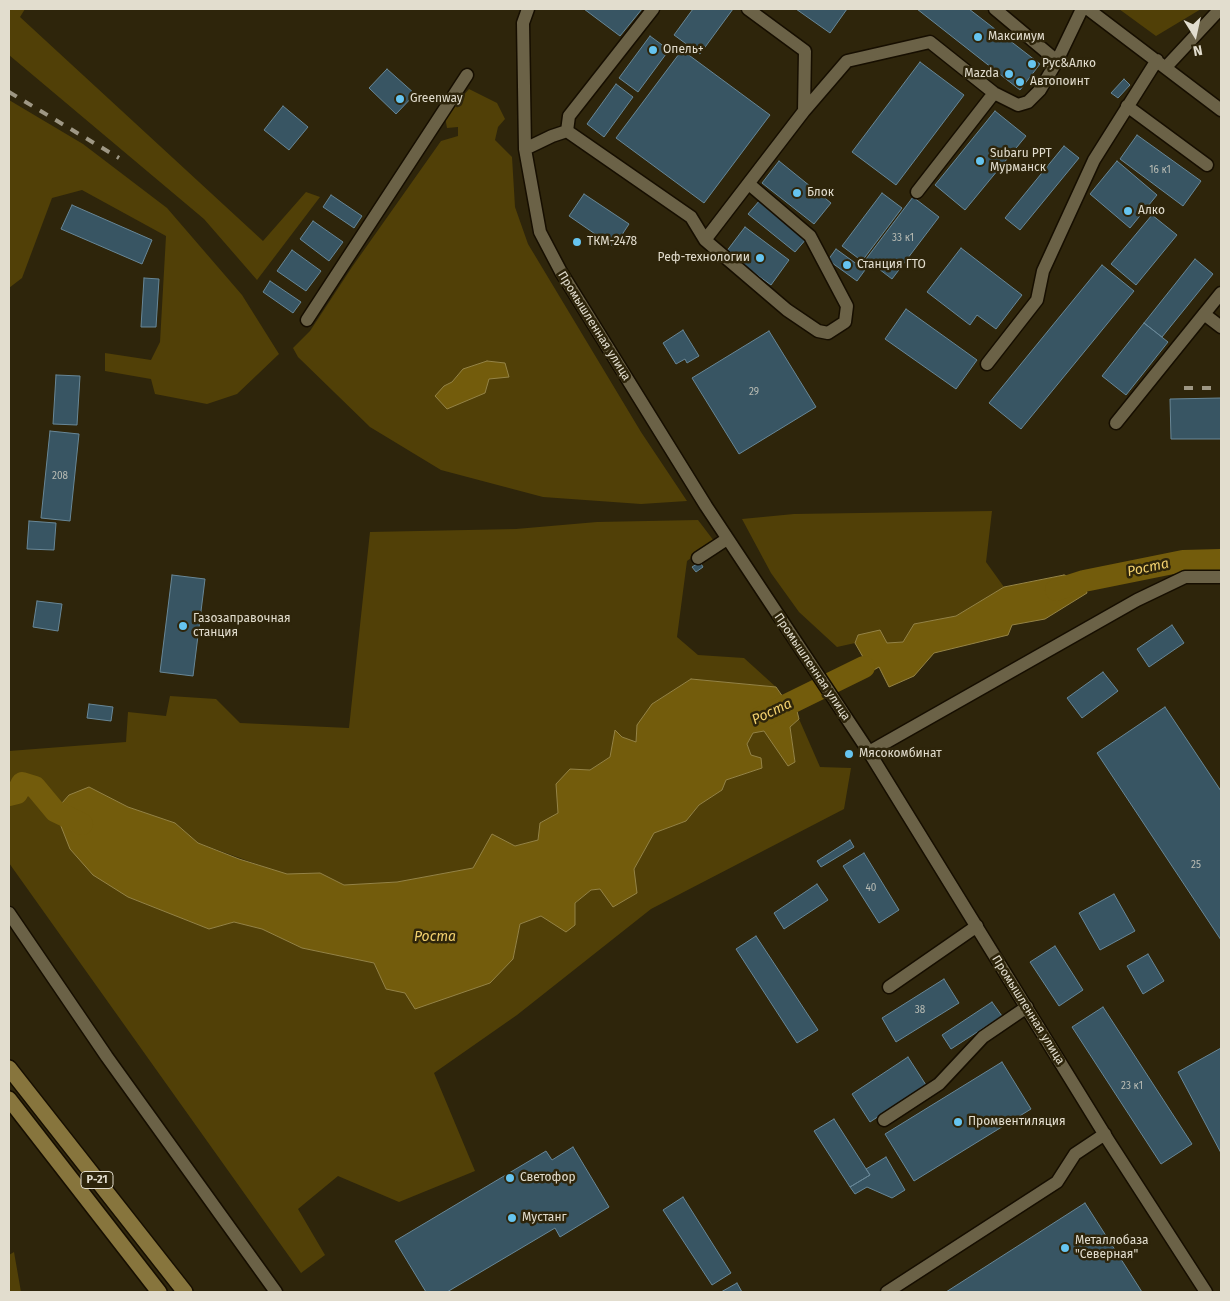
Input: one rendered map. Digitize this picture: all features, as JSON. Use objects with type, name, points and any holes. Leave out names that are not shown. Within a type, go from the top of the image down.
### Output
[{"type":"main road","name":"Р-21","points":[[9,1068],[185,1292]]},
{"type":"main road","name":"Р-21","points":[[9,1099],[159,1292]]},
{"type":"street","name":"Промышленная улица","points":[[528,9],[522,23],[525,149],[530,185],[540,232],[544,240],[561,272],[727,539],[869,752],[1105,1134],[1206,1292]]},
{"type":"street","points":[[568,132],[569,116],[653,9]]},
{"type":"street","points":[[748,9],[805,51],[804,111]]},
{"type":"street","points":[[995,9],[1057,61]]},
{"type":"street","points":[[705,240],[804,111],[848,60],[930,42],[994,93],[1018,105],[1028,102],[1040,90],[1057,61],[1082,9]]},
{"type":"street","points":[[1088,9],[1221,110]]},
{"type":"street","points":[[987,364],[1037,300],[1043,271],[1086,177],[1127,106],[1162,64],[1220,9]]},
{"type":"street","points":[[308,320],[467,75]]},
{"type":"street","points":[[917,192],[994,93]]},
{"type":"street","points":[[1127,106],[1207,166]]},
{"type":"street","points":[[525,149],[552,136],[568,132],[691,217],[705,240],[787,310],[818,331],[828,333],[845,322],[847,306],[810,236],[749,184]]},
{"type":"street","points":[[1116,423],[1221,293]]},
{"type":"street","points":[[1204,314],[1221,327]]},
{"type":"street","points":[[698,558],[727,539]]},
{"type":"street","points":[[869,752],[1137,600],[1185,577],[1221,577]]},
{"type":"street","points":[[9,913],[107,1057],[276,1292]]},
{"type":"street","points":[[889,987],[978,926]]},
{"type":"street","points":[[884,1120],[939,1084],[984,1037],[1027,1007]]},
{"type":"street","points":[[887,1292],[1057,1182],[1075,1154],[1105,1134]]},
{"type":"shaded area","points":[[9,9],[25,9],[20,17],[263,241],[306,192],[320,197],[257,280],[204,219],[9,55]]},
{"type":"shaded area","points":[[1119,9],[1201,9],[1156,36]]},
{"type":"shaded area","points":[[469,89],[497,103],[505,119],[498,127],[495,140],[512,157],[515,207],[528,244],[641,432],[687,501],[641,504],[543,497],[441,470],[370,427],[298,357],[293,348],[310,331],[352,267],[441,141],[458,136],[458,127],[447,128],[445,117]]},
{"type":"shaded area","points":[[9,100],[83,144],[167,208],[242,295],[279,354],[237,394],[207,404],[155,394],[151,379],[105,371],[105,353],[151,360],[160,342],[166,236],[82,190],[52,198],[22,278],[9,288]]},
{"type":"shaded area","points":[[992,511],[986,562],[1004,587],[956,616],[914,624],[903,642],[886,643],[858,635],[855,643],[837,647],[799,612],[771,573],[742,519],[794,514]]},
{"type":"shaded area","points":[[698,520],[714,541],[687,561],[677,637],[698,655],[744,658],[776,687],[691,679],[652,704],[636,743],[622,737],[615,730],[610,757],[590,770],[570,769],[558,813],[540,823],[538,840],[515,846],[492,835],[473,868],[397,882],[344,885],[320,873],[287,875],[198,843],[175,823],[128,807],[89,787],[128,897],[209,929],[234,922],[262,929],[302,948],[374,963],[386,989],[513,959],[520,924],[541,916],[575,924],[575,903],[591,890],[600,889],[634,869],[654,833],[686,821],[699,805],[722,790],[726,780],[762,768],[751,755],[747,744],[753,733],[764,731],[788,765],[795,761],[790,727],[799,719],[820,767],[851,768],[844,809],[651,909],[517,1015],[434,1073],[475,1171],[399,1202],[338,1176],[298,1209],[325,1255],[301,1273],[9,863],[9,751],[126,742],[128,712],[166,716],[170,696],[216,699],[240,723],[349,728],[370,532],[516,529],[597,522]]},
{"type":"shaded area","points":[[14,1252],[21,1292],[9,1292],[9,1255]]},
{"type":"water","points":[[487,361],[505,363],[509,377],[489,379],[485,393],[447,409],[435,396],[444,386],[452,382],[463,369]]},
{"type":"water","points":[[1064,575],[1084,581],[1087,593],[1045,619],[1012,625],[1008,635],[934,653],[914,676],[889,687],[879,667],[863,676],[838,684],[835,677],[863,657],[855,643],[858,635],[880,630],[887,643],[903,642],[914,624],[956,616],[1004,587]]},
{"type":"water","name":"Роста","points":[[691,679],[776,687],[790,707],[797,711],[799,719],[790,727],[795,762],[788,766],[764,731],[753,733],[747,744],[751,755],[761,758],[762,768],[726,780],[722,790],[699,805],[686,821],[654,833],[634,869],[637,893],[613,907],[600,889],[591,890],[575,903],[575,925],[566,932],[541,916],[520,924],[513,959],[490,983],[415,1009],[405,993],[386,989],[374,963],[302,948],[262,929],[234,922],[209,929],[128,897],[93,875],[70,849],[55,811],[69,795],[89,787],[128,807],[175,823],[198,843],[239,859],[287,874],[320,873],[344,885],[397,882],[473,868],[492,834],[515,846],[538,840],[540,823],[558,813],[556,784],[570,769],[590,770],[610,757],[615,730],[622,737],[636,742],[637,725],[652,704]]},
{"type":"building","points":[[584,9],[642,9],[620,36]]},
{"type":"building","points":[[693,9],[733,9],[700,54],[674,35]]},
{"type":"building","points":[[796,9],[847,9],[830,33]]},
{"type":"building","name":"Максимум","points":[[917,9],[969,9],[1040,64],[1020,90]]},
{"type":"building","points":[[650,36],[669,50],[638,92],[619,78]]},
{"type":"building","points":[[682,50],[770,115],[704,203],[616,138]]},
{"type":"building","points":[[920,62],[964,95],[896,185],[852,152]]},
{"type":"building","points":[[387,69],[415,94],[396,114],[369,88]]},
{"type":"building","points":[[1124,79],[1130,85],[1118,98],[1111,93]]},
{"type":"building","points":[[616,84],[633,97],[604,137],[587,124]]},
{"type":"building","points":[[283,106],[308,127],[289,150],[264,130]]},
{"type":"building","name":"Subaru РРТ Мурманск","points":[[995,111],[1026,136],[965,210],[935,185]]},
{"type":"building","points":[[1137,135],[1201,181],[1183,206],[1120,159]]},
{"type":"building","points":[[1064,146],[1079,158],[1020,230],[1005,218]]},
{"type":"building","name":"Блок","points":[[779,161],[831,203],[814,224],[762,183]]},
{"type":"building","points":[[1117,161],[1157,195],[1130,228],[1090,194]]},
{"type":"building","points":[[882,193],[902,208],[862,261],[842,246]]},
{"type":"building","points":[[584,194],[629,224],[614,247],[569,216]]},
{"type":"building","points":[[331,195],[362,216],[354,228],[323,207]]},
{"type":"building","points":[[913,197],[939,217],[892,279],[866,259]]},
{"type":"building","points":[[760,200],[807,238],[795,252],[748,214]]},
{"type":"building","points":[[72,205],[152,240],[142,264],[61,229]]},
{"type":"building","points":[[1152,215],[1177,235],[1136,285],[1111,264]]},
{"type":"building","points":[[313,221],[343,242],[329,261],[300,239]]},
{"type":"building","points":[[745,227],[789,260],[771,285],[726,252]]},
{"type":"building","points":[[961,248],[1022,295],[996,329],[977,315],[970,325],[927,292]]},
{"type":"building","name":"Станция ГТО","points":[[836,249],[865,270],[857,281],[828,260]]},
{"type":"building","points":[[292,250],[321,271],[306,291],[277,271]]},
{"type":"building","points":[[1195,259],[1213,274],[1162,337],[1144,323]]},
{"type":"building","points":[[1102,265],[1134,291],[1021,429],[989,403]]},
{"type":"building","points":[[144,278],[159,279],[156,327],[141,327]]},
{"type":"building","points":[[270,281],[301,302],[293,313],[263,292]]},
{"type":"building","points":[[906,309],[977,360],[956,389],[885,339]]},
{"type":"building","points":[[1144,323],[1168,342],[1126,395],[1102,376]]},
{"type":"building","points":[[683,330],[699,356],[687,363],[685,359],[676,364],[663,343]]},
{"type":"building","points":[[769,331],[816,407],[739,454],[692,378]]},
{"type":"building","points":[[56,375],[80,376],[77,425],[53,424]]},
{"type":"building","points":[[1221,398],[1221,439],[1171,439],[1170,399]]},
{"type":"building","points":[[50,431],[79,434],[70,521],[41,518]]},
{"type":"building","points":[[29,521],[56,523],[54,550],[27,549]]},
{"type":"building","points":[[700,562],[703,567],[696,572],[692,567]]},
{"type":"building","name":"Газозаправочная станция","points":[[172,575],[205,579],[193,676],[160,672]]},
{"type":"building","points":[[37,601],[62,604],[58,631],[33,627]]},
{"type":"building","points":[[1172,625],[1184,643],[1149,667],[1137,649]]},
{"type":"building","points":[[1103,672],[1118,691],[1082,718],[1067,698]]},
{"type":"building","points":[[89,704],[113,707],[111,721],[87,718]]},
{"type":"building","points":[[1165,707],[1221,791],[1221,940],[1097,753]]},
{"type":"building","points":[[850,840],[854,847],[821,867],[817,861]]},
{"type":"building","points":[[864,853],[899,910],[879,923],[843,866]]},
{"type":"building","points":[[817,884],[828,900],[784,929],[774,913]]},
{"type":"building","points":[[1114,894],[1135,931],[1100,950],[1079,913]]},
{"type":"building","points":[[756,936],[818,1030],[797,1043],[736,949]]},
{"type":"building","points":[[1055,946],[1083,990],[1059,1006],[1030,962]]},
{"type":"building","points":[[1148,954],[1164,981],[1143,994],[1127,966]]},
{"type":"building","points":[[944,979],[959,1003],[896,1042],[882,1018]]},
{"type":"building","points":[[992,1002],[1002,1016],[951,1049],[942,1035]]},
{"type":"building","points":[[1103,1007],[1192,1144],[1161,1164],[1072,1027]]},
{"type":"building","points":[[1221,1048],[1221,1153],[1178,1072]]},
{"type":"building","points":[[908,1057],[926,1085],[870,1122],[852,1094]]},
{"type":"building","name":"Промвентиляция","points":[[1002,1062],[1031,1109],[914,1181],[885,1134]]},
{"type":"building","points":[[834,1119],[870,1175],[850,1187],[814,1131]]},
{"type":"building","name":"Мустанг","points":[[573,1147],[609,1207],[560,1237],[555,1228],[447,1292],[426,1292],[395,1241],[546,1151],[552,1160]]},
{"type":"building","points":[[886,1157],[905,1190],[892,1198],[867,1187],[855,1194],[850,1187],[870,1175],[866,1169]]},
{"type":"building","points":[[683,1197],[731,1273],[712,1285],[663,1210]]},
{"type":"building","name":"Металлобаза \"Северная\"","points":[[1085,1203],[1142,1292],[946,1292]]},
{"type":"building","points":[[737,1283],[742,1292],[721,1292]]},
{"type":"waterway","name":"Роста","points":[[1056,590],[1084,581],[1183,561],[1221,560]]},
{"type":"waterway","name":"Роста","points":[[760,718],[864,667]]},
{"type":"waterway","name":"Роста","points":[[9,795],[17,793],[22,783],[35,787],[55,811],[82,824]]},
{"type":"railway","points":[[9,92],[119,158]]},
{"type":"railway","points":[[1184,388],[1221,388]]},
{"type":"place","name":"Максимум","points":[[978,37]]},
{"type":"place","name":"Опель+","points":[[653,50]]},
{"type":"place","name":"Рус&Алко","points":[[1032,64]]},
{"type":"place","name":"Mazda","points":[[1009,74]]},
{"type":"place","name":"Автопоинт","points":[[1020,82]]},
{"type":"place","name":"Greenway","points":[[400,99]]},
{"type":"place","name":"Subaru РРТ Мурманск","points":[[980,161]]},
{"type":"place","name":"Блок","points":[[797,193]]},
{"type":"place","name":"Алко","points":[[1128,211]]},
{"type":"place","name":"ТКМ-2478","points":[[577,242]]},
{"type":"place","name":"Реф-технологии","points":[[760,258]]},
{"type":"place","name":"Станция ГТО","points":[[847,265]]},
{"type":"place","name":"Газозаправочная станция","points":[[183,626]]},
{"type":"place","name":"Мясокомбинат","points":[[849,754]]},
{"type":"place","name":"Промвентиляция","points":[[958,1122]]},
{"type":"place","name":"Светофор","points":[[510,1178]]},
{"type":"place","name":"Мустанг","points":[[512,1218]]},
{"type":"place","name":"Металлобаза \"Северная\"","points":[[1065,1248]]}]
